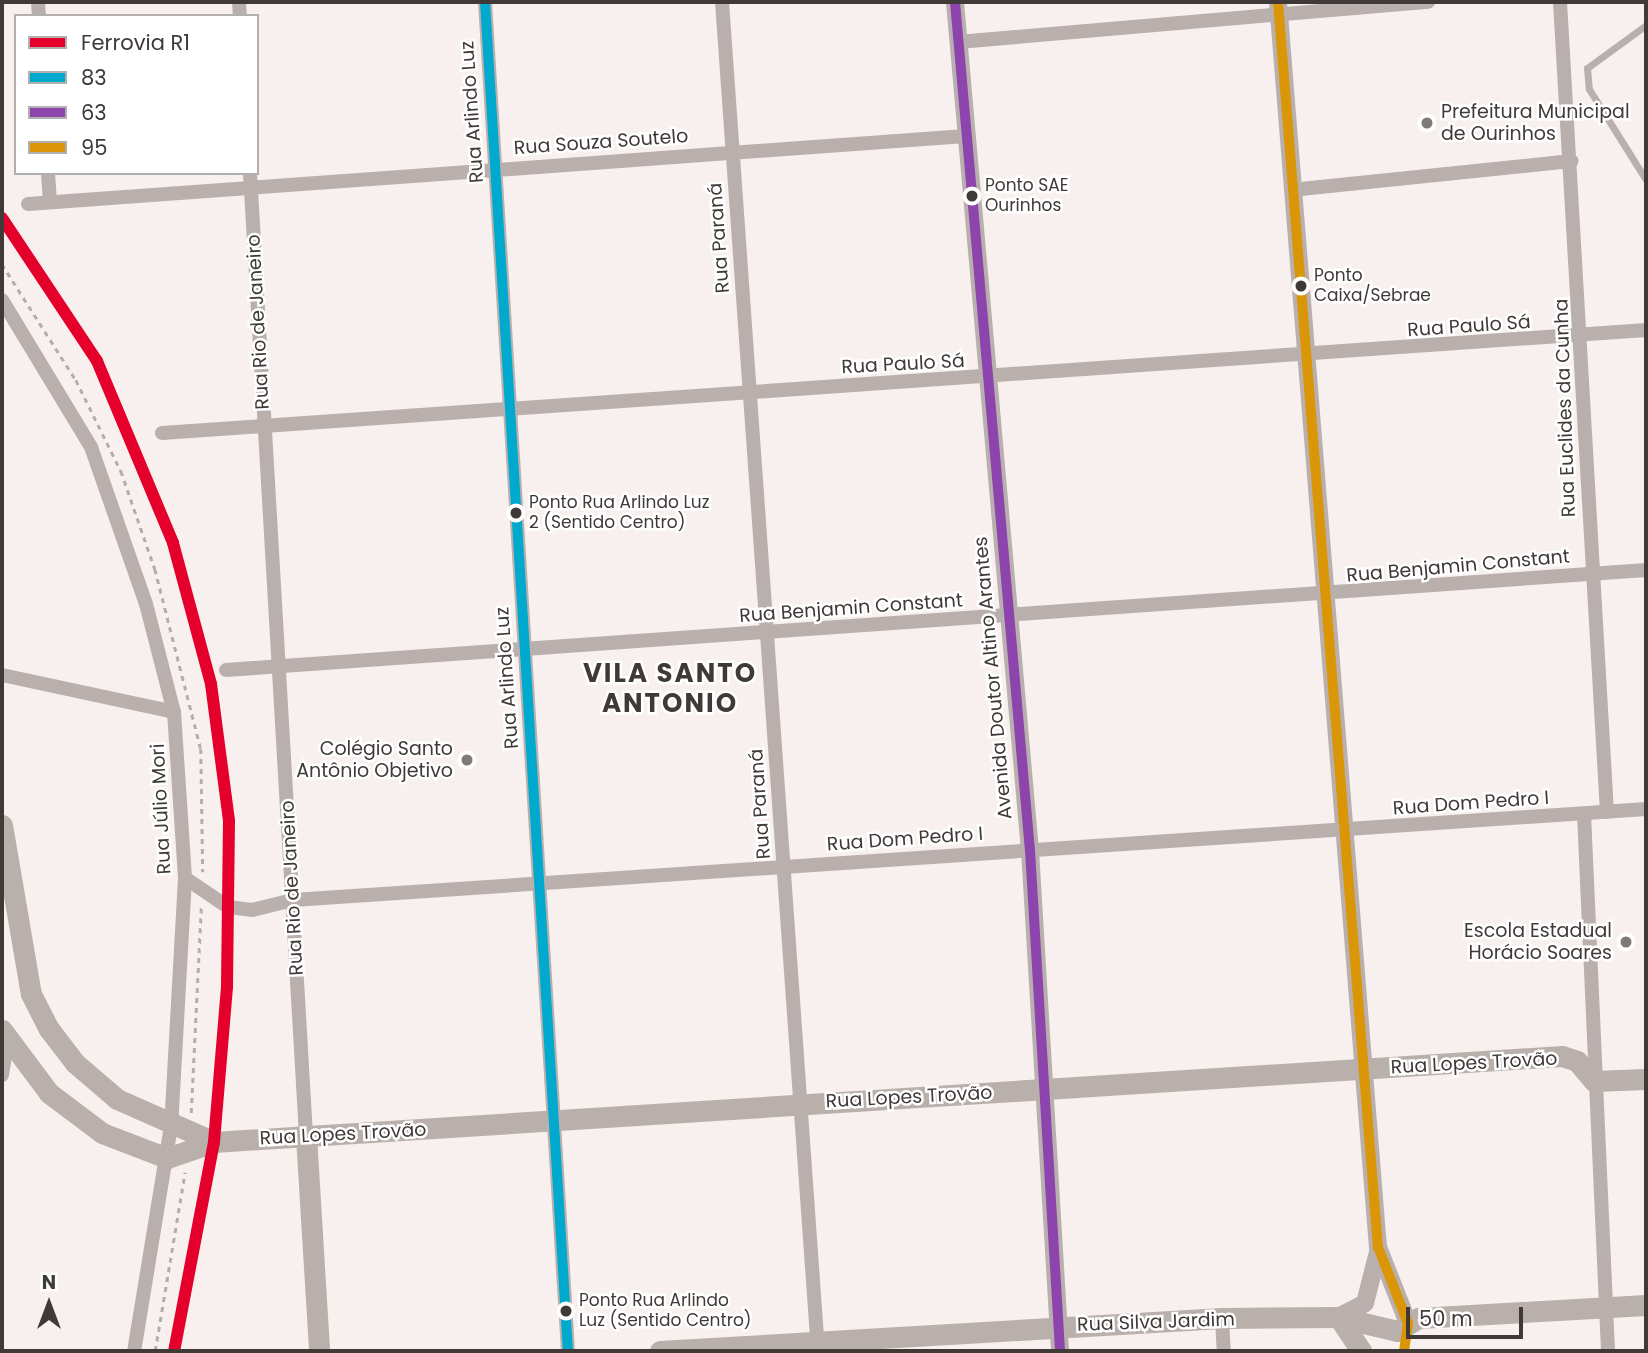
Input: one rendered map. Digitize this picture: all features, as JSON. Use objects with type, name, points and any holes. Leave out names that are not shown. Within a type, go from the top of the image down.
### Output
[{"type":"main road","points":[[2,825],[31,994],[49,1029],[75,1063],[117,1099],[183,1137],[167,1158],[102,1133],[49,1093],[4,1037]]},
{"type":"main road","name":"Rua Lopes Trovão","points":[[183,1137],[214,1142],[1562,1056],[1577,1061],[1594,1081]]},
{"type":"main road","points":[[1594,1081],[1646,1079]]},
{"type":"main road","name":"Rua Rio de Janeiro","points":[[306,1136],[319,1351]]},
{"type":"main road","name":"Rua Silva Jardim","points":[[660,1351],[817,1346],[1059,1325],[1222,1318],[1338,1317],[1378,1331],[1397,1331],[1408,1323],[1646,1306]]},
{"type":"main road","points":[[1338,1317],[1362,1351]]},
{"type":"main road","points":[[1404,1351],[1408,1323]]},
{"type":"street","name":"Rua Arlindo Luz","points":[[485,2],[568,1351]]},
{"type":"street","name":"Rua Paraná","points":[[722,2],[817,1346]]},
{"type":"street","name":"Avenida Doutor Altino Arantes","points":[[955,2],[1030,850],[1060,1351]]},
{"type":"street","points":[[958,42],[1278,8],[1428,2]]},
{"type":"street","name":"Rua Euclides da Cunha","points":[[1560,2],[1584,337],[1590,574],[1607,812]]},
{"type":"street","points":[[1278,8],[1304,357],[1378,1247],[1375,1286],[1366,1303],[1338,1317]]},
{"type":"street","name":"Rua Souza Soutelo","points":[[28,204],[250,180],[495,169],[967,136]]},
{"type":"street","points":[[1291,190],[1572,161]]},
{"type":"street","points":[[48,175],[50,202]]},
{"type":"street","name":"Rua Rio de Janeiro","points":[[250,180],[306,1136]]},
{"type":"street","name":"Rua Júlio Mori","points":[[2,300],[7,317],[91,447],[146,604],[174,712],[184,878],[183,1137]]},
{"type":"street","name":"Rua Paulo Sá","points":[[162,433],[263,428],[510,407],[988,379],[1584,337],[1646,330]]},
{"type":"street","name":"Rua Benjamin Constant","points":[[226,670],[1324,597],[1646,570]]},
{"type":"street","points":[[2,676],[174,712]]},
{"type":"street","name":"Rua Dom Pedro I","points":[[184,878],[228,907],[252,910],[293,900],[1646,809]]},
{"type":"street","points":[[1584,814],[1608,1351]]},
{"type":"street","points":[[2,1075],[4,1037]]},
{"type":"street","points":[[134,1351],[167,1158]]},
{"type":"street","points":[[1378,1247],[1408,1323]]},
{"type":"street","points":[[1222,1318],[1224,1351]]},
{"type":"lane","points":[[1646,25],[1587,68],[1589,89],[1646,180]]},
{"type":"path","points":[[2,264],[82,392],[121,471],[155,569],[201,749],[202,889],[183,1137],[155,1351]]},
{"type":"rail line","name":"R1","points":[[2,218],[97,361],[173,543],[211,684],[229,821],[227,987],[214,1142],[174,1351]]},
{"type":"transit line","name":"83","points":[[485,2],[568,1351]]},
{"type":"transit line","name":"63","points":[[955,2],[1030,850],[1060,1351]]},
{"type":"transit line","name":"95","points":[[1278,2],[1378,1247],[1408,1323],[1404,1351]]},
{"type":"place","name":"Prefeitura Municipal de Ourinhos","points":[[1427,123]]},
{"type":"place","name":"Ponto SAE Ourinhos","points":[[972,196]]},
{"type":"place","name":"Ponto Caixa/Sebrae","points":[[1301,286]]},
{"type":"place","name":"Ponto Rua Arlindo Luz 2 (Sentido Centro)","points":[[516,513]]},
{"type":"place","name":"Colégio Santo Antônio Objetivo","points":[[467,760]]},
{"type":"place","name":"Escola Estadual Horácio Soares","points":[[1626,942]]},
{"type":"place","name":"Ponto Rua Arlindo Luz (Sentido Centro)","points":[[566,1311]]},
{"type":"district","name":"VILA SANTO ANTONIO","points":[[670,689]]}]
